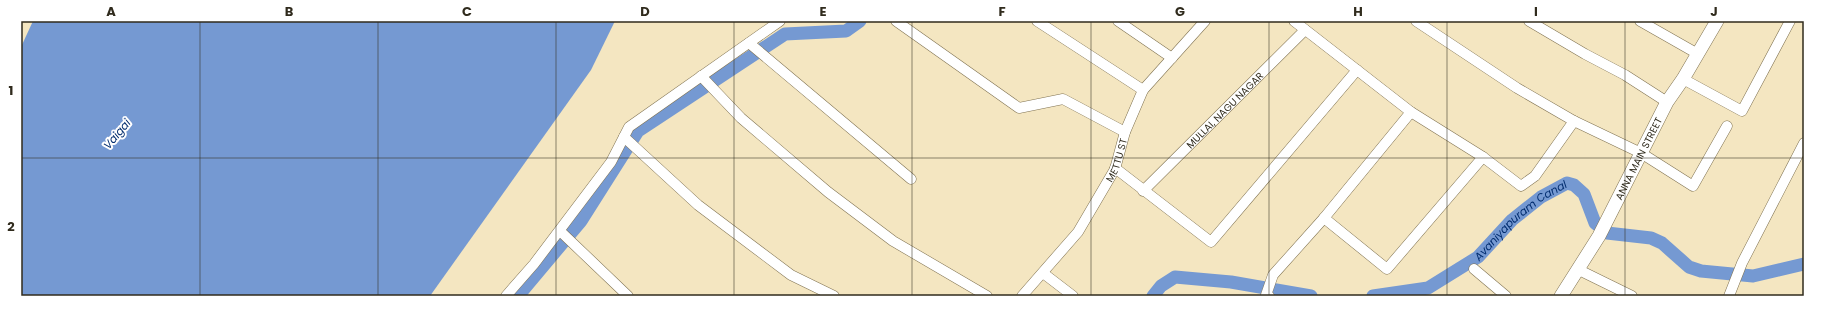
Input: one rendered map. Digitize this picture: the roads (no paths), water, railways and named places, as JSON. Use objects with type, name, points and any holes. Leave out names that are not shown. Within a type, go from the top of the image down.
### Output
[{"type":"street","points":[[513,294],[561,232],[611,162],[625,138],[629,127],[751,45],[780,21]]},
{"type":"street","points":[[896,21],[1019,108],[1063,99],[1125,132]]},
{"type":"street","points":[[1037,21],[1144,90]]},
{"type":"street","points":[[1118,21],[1172,58]]},
{"type":"street","name":"METTU ST","points":[[1022,296],[1078,232],[1115,168],[1125,132],[1144,90],[1205,21]]},
{"type":"street","points":[[1294,21],[1411,112],[1483,158],[1521,186],[1535,176],[1574,122]]},
{"type":"street","points":[[1416,21],[1517,88],[1574,122],[1641,153],[1693,186],[1727,126]]},
{"type":"street","points":[[1529,21],[1585,54],[1625,75],[1667,102]]},
{"type":"street","points":[[1640,21],[1698,54]]},
{"type":"street","name":"ANNA MAIN STREET","points":[[1561,296],[1579,270],[1601,230],[1667,102],[1683,79],[1717,21]]},
{"type":"street","points":[[1683,79],[1742,112],[1790,21]]},
{"type":"street","name":"MULLAI, NAGU NAGAR","points":[[1143,191],[1305,30]]},
{"type":"street","points":[[751,45],[911,179]]},
{"type":"street","points":[[1115,168],[1210,242],[1357,70]]},
{"type":"street","points":[[703,78],[741,118],[828,192],[893,241],[988,296]]},
{"type":"street","points":[[1268,296],[1273,275],[1324,218],[1411,112]]},
{"type":"street","points":[[625,138],[698,205],[791,275],[834,296]]},
{"type":"street","points":[[1729,296],[1742,263],[1804,142]]},
{"type":"street","points":[[1324,218],[1387,270],[1483,158]]},
{"type":"street","points":[[561,232],[628,296]]},
{"type":"street","points":[[1474,269],[1506,296]]},
{"type":"street","points":[[1579,270],[1632,296]]},
{"type":"street","points":[[1043,273],[1073,296]]},
{"type":"water","name":"Vaigai","points":[[33,21],[615,21],[591,70],[430,296],[21,296],[21,47]]},
{"type":"waterway","points":[[518,296],[581,221],[638,131],[785,34],[846,31],[860,21]]},
{"type":"waterway","name":"Avaniyapuram Canal","points":[[1373,296],[1428,288],[1478,257],[1512,220],[1541,197],[1567,183],[1574,185],[1584,194],[1595,223],[1607,233],[1651,238],[1662,243],[1689,267],[1701,271],[1753,276],[1804,264]]},
{"type":"waterway","name":"Avaniyapuram Canal","points":[[1153,296],[1161,286],[1175,277],[1231,282],[1311,296]]}]
